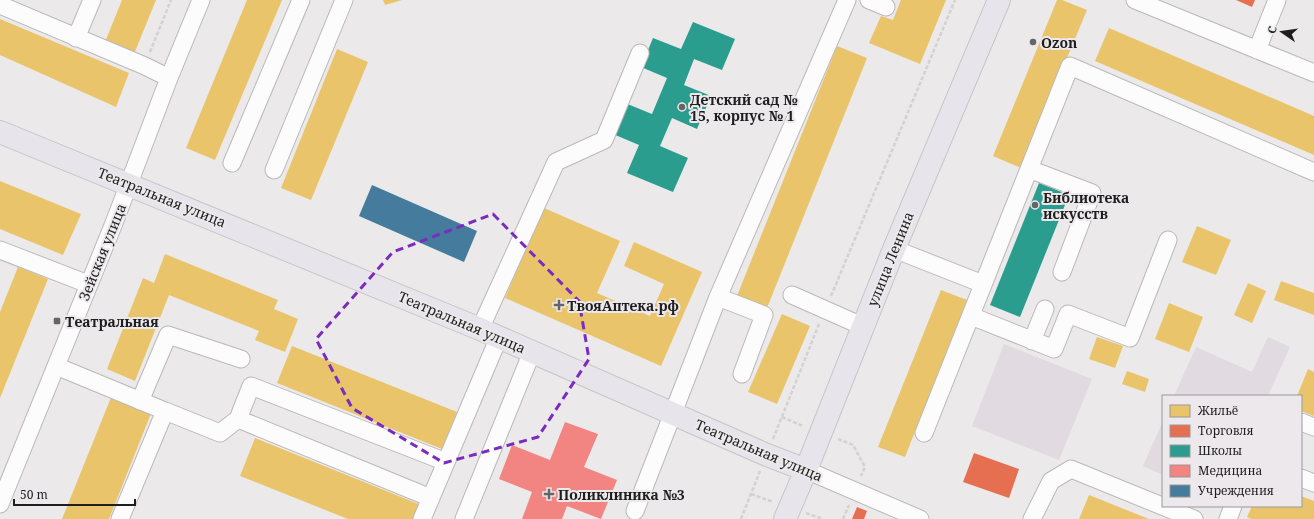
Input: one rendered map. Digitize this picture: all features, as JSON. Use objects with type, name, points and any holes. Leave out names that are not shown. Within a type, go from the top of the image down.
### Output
[{"type":"main road","name":"улица Ленина","points":[[785,519],[806,470],[862,326],[999,0]]},
{"type":"main road","name":"Театральная улица","points":[[0,132],[489,333],[766,455],[806,470]]},
{"type":"street","points":[[76,38],[92,0]]},
{"type":"street","name":"Зейская улица","points":[[0,504],[129,184],[169,78],[201,0]]},
{"type":"street","points":[[232,163],[301,0]]},
{"type":"street","points":[[274,170],[344,0]]},
{"type":"street","points":[[635,512],[718,297],[847,0]]},
{"type":"street","points":[[869,0],[886,7]]},
{"type":"street","points":[[1135,0],[1314,73]]},
{"type":"street","points":[[1256,50],[1276,0]]},
{"type":"street","points":[[0,5],[145,66],[169,78]]},
{"type":"street","points":[[422,519],[446,462],[489,333],[556,162],[604,140],[640,53]]},
{"type":"street","points":[[924,433],[1070,66],[1314,172]]},
{"type":"street","points":[[1030,169],[1092,193],[1062,272]]},
{"type":"street","points":[[971,316],[1054,350],[1068,314],[1130,338],[1168,240]]},
{"type":"street","points":[[894,249],[983,284]]},
{"type":"street","points":[[0,251],[88,284]]},
{"type":"street","points":[[792,296],[862,326]]},
{"type":"street","points":[[718,297],[764,315],[742,374]]},
{"type":"street","points":[[1032,341],[1045,309]]},
{"type":"street","points":[[140,401],[168,335],[241,359]]},
{"type":"street","points":[[464,519],[532,352]]},
{"type":"street","points":[[56,366],[220,434],[238,419],[251,386],[446,462]]},
{"type":"street","points":[[120,519],[165,411]]},
{"type":"street","points":[[238,419],[431,498]]},
{"type":"street","points":[[1302,422],[1314,427]]},
{"type":"street","points":[[1032,519],[1051,481],[1071,469],[1162,506]]},
{"type":"street","name":"Театральная улица","points":[[806,470],[920,519]]},
{"type":"street","points":[[1302,478],[1314,483]]},
{"type":"street","points":[[1164,507],[1194,519]]},
{"type":"street","points":[[1228,519],[1233,507]]},
{"type":"path","points":[[145,66],[171,0]]},
{"type":"path","points":[[741,519],[825,310],[955,0]]},
{"type":"highlighted area","points":[[493,214],[579,301],[589,359],[538,437],[444,463],[352,408],[316,339],[393,252]]},
{"type":"shaded area","points":[[1268,337],[1290,347],[1268,395],[1174,395],[1196,347],[1252,372]]},
{"type":"shaded area","points":[[1004,344],[1092,379],[1059,460],[972,426]]},
{"type":"shaded area","points":[[1162,423],[1162,475],[1143,466]]},
{"type":"building: Жильё","points":[[122,0],[156,0],[134,54],[105,42]]},
{"type":"building: Жильё","points":[[247,0],[282,0],[215,160],[186,148]]},
{"type":"building: Жильё","points":[[383,0],[402,0],[385,5]]},
{"type":"building: Жильё","points":[[901,0],[946,0],[920,64],[869,43],[881,16],[893,20]]},
{"type":"building: Жильё","points":[[1057,0],[1062,0],[1087,10],[1021,168],[993,156]]},
{"type":"building: Жильё","points":[[0,19],[129,73],[116,107],[0,55]]},
{"type":"building: Жильё","points":[[1109,28],[1314,116],[1314,155],[1095,61]]},
{"type":"building: Жильё","points":[[837,46],[867,58],[767,308],[737,296]]},
{"type":"building: Жильё","points":[[337,49],[368,62],[311,200],[281,188]]},
{"type":"building: Жильё","points":[[0,181],[81,214],[63,255],[0,229]]},
{"type":"building: Жильё","points":[[544,208],[620,241],[597,293],[650,316],[664,284],[624,266],[634,242],[702,272],[661,366],[505,298]]},
{"type":"building: Жильё","points":[[1197,226],[1231,240],[1216,275],[1182,262]]},
{"type":"building: Жильё","points":[[165,254],[278,300],[274,309],[298,319],[285,352],[255,340],[259,331],[169,295],[135,381],[107,369],[143,278],[154,283]]},
{"type":"building: Жильё","points":[[18,267],[48,279],[0,398],[0,312]]},
{"type":"building: Жильё","points":[[1281,281],[1314,293],[1314,315],[1274,300]]},
{"type":"building: Жильё","points":[[1248,283],[1266,291],[1252,323],[1234,315]]},
{"type":"building: Жильё","points":[[941,290],[967,300],[905,457],[878,447]]},
{"type":"building: Жильё","points":[[1169,303],[1203,317],[1189,352],[1155,339]]},
{"type":"building: Жильё","points":[[782,314],[810,326],[777,404],[748,392]]},
{"type":"building: Жильё","points":[[1097,337],[1123,346],[1115,368],[1089,359]]},
{"type":"building: Жильё","points":[[292,346],[457,412],[442,449],[277,383]]},
{"type":"building: Жильё","points":[[1308,369],[1314,372],[1314,416],[1302,411],[1302,395],[1297,395]]},
{"type":"building: Жильё","points":[[1127,371],[1149,379],[1145,392],[1122,384]]},
{"type":"building: Жильё","points":[[112,395],[152,411],[109,519],[62,519]]},
{"type":"building: Жильё","points":[[255,438],[421,505],[415,519],[348,519],[240,476]]},
{"type":"building: Жильё","points":[[1089,495],[1149,519],[1079,519]]},
{"type":"building: Жильё","points":[[1302,496],[1314,501],[1314,519],[1251,519],[1247,517],[1252,507],[1302,507]]},
{"type":"building: Торговля","points":[[1236,0],[1255,0],[1252,7]]},
{"type":"building: Торговля","points":[[974,453],[1019,469],[1009,498],[963,482]]},
{"type":"building: Торговля","points":[[857,507],[867,511],[864,519],[852,519]]},
{"type":"building: Школы","points":[[693,22],[735,39],[722,70],[694,59],[684,85],[711,96],[697,129],[672,118],[660,146],[688,158],[673,192],[627,173],[639,145],[613,134],[625,103],[652,114],[667,78],[641,67],[653,38],[681,49]]},
{"type":"building: Школы","points":[[1039,183],[1069,195],[1020,317],[990,305]]},
{"type":"building: Медицина","points":[[565,422],[598,434],[584,467],[617,480],[601,519],[567,506],[562,519],[522,519],[532,492],[499,479],[512,445],[550,460]]},
{"type":"building: Учреждения","points":[[372,185],[477,231],[464,262],[359,216]]},
{"type":"place","name":"Ozon","points":[[1033,42]]},
{"type":"place","name":"Детский сад № 15, корпус № 1","points":[[682,107]]},
{"type":"place","name":"Библиотека искусств","points":[[1035,205]]},
{"type":"place","name":"ТвояАптека.рф","points":[[559,305]]},
{"type":"place","name":"Театральная","points":[[57,321]]},
{"type":"place","name":"Поликлиника №3","points":[[549,494]]}]
